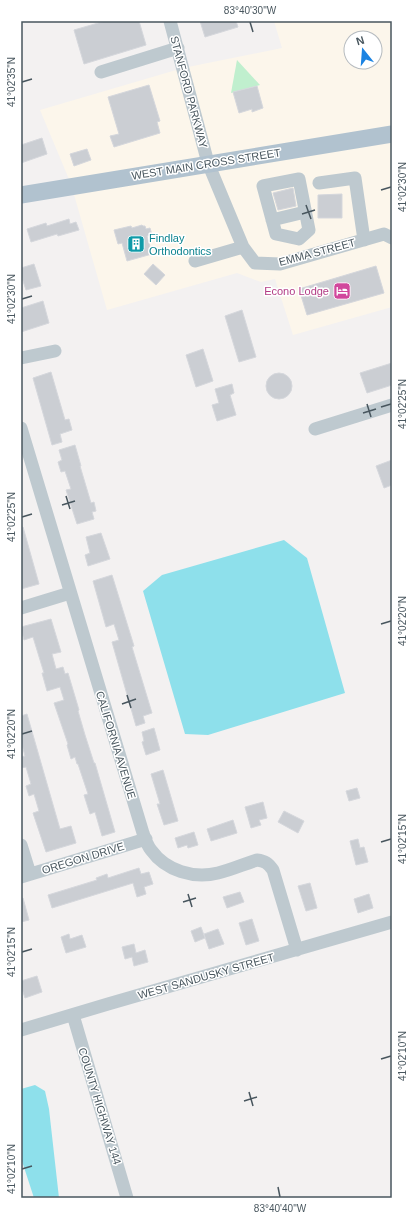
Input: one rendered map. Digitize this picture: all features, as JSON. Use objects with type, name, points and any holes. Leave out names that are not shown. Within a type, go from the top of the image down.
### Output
[{"type":"main road","name":"WEST MAIN CROSS STREET","points":[[21,195],[392,134]]},
{"type":"street","name":"STANFORD PARKWAY","points":[[170,21],[208,164]]},
{"type":"street","points":[[101,72],[178,48]]},
{"type":"street","name":"EMMA STREET","points":[[208,164],[243,247],[255,263],[280,264],[384,234],[392,238]]},
{"type":"street","points":[[318,183],[355,178],[364,240]]},
{"type":"street","points":[[299,179],[309,230],[299,239],[276,234],[263,186],[299,179]]},
{"type":"street","points":[[272,220],[305,212]]},
{"type":"street","points":[[299,239],[305,257]]},
{"type":"street","points":[[195,262],[243,247]]},
{"type":"street","points":[[21,358],[55,351]]},
{"type":"street","points":[[315,429],[392,405]]},
{"type":"street","name":"CALIFORNIA AVENUE","points":[[21,428],[146,839],[152,851],[166,865],[179,871],[192,874],[205,875],[218,873],[257,860],[264,860],[273,870],[296,950]]},
{"type":"street","points":[[21,608],[70,593]]},
{"type":"street","name":"OREGON DRIVE","points":[[25,876],[146,839]]},
{"type":"street","points":[[21,845],[25,876]]},
{"type":"street","name":"WEST SANDUSKY STREET","points":[[21,1030],[392,922]]},
{"type":"street","name":"COUNTY HIGHWAY 144","points":[[73,1015],[127,1198]]},
{"type":"shaded area","points":[[274,21],[392,21],[392,307],[293,335],[275,279],[261,282],[237,273],[107,310],[71,184],[40,110],[183,68],[282,48]]},
{"type":"green space","points":[[237,60],[260,85],[231,93]]},
{"type":"water","points":[[284,540],[307,558],[345,693],[208,735],[185,734],[143,591],[162,575]]},
{"type":"water","points":[[35,1085],[45,1091],[49,1109],[59,1198],[34,1198],[21,1158],[21,1089]]},
{"type":"building","points":[[105,21],[139,21],[146,45],[84,64],[74,30]]},
{"type":"building","points":[[200,21],[236,21],[238,27],[205,37]]},
{"type":"building","points":[[149,85],[160,121],[157,122],[160,133],[114,147],[110,136],[119,134],[108,97]]},
{"type":"building","points":[[257,86],[263,108],[252,112],[252,109],[239,113],[233,92]]},
{"type":"building","points":[[42,138],[47,154],[21,163],[21,145]]},
{"type":"building","points":[[87,149],[91,160],[74,166],[70,154]]},
{"type":"building","points":[[293,188],[296,206],[278,210],[273,193]]},
{"type":"building","points":[[342,194],[342,218],[318,218],[318,195]]},
{"type":"building","points":[[69,219],[70,224],[76,222],[79,230],[58,236],[57,234],[31,242],[27,229],[46,223],[47,226]]},
{"type":"building","name":"Findlay Orthodontics","points":[[142,225],[145,226],[146,229],[150,228],[152,235],[147,236],[152,254],[127,261],[122,243],[118,244],[114,230]]},
{"type":"building","points":[[34,264],[41,286],[26,290],[21,275],[21,268]]},
{"type":"building","points":[[153,264],[165,275],[156,285],[144,274]]},
{"type":"building","name":"Econo Lodge","points":[[376,266],[384,293],[307,315],[299,289]]},
{"type":"building","points":[[43,301],[49,323],[21,332],[21,308]]},
{"type":"building","points":[[242,310],[256,357],[239,362],[225,316]]},
{"type":"building","points":[[203,349],[213,381],[196,387],[186,355]]},
{"type":"building","points":[[392,363],[392,385],[367,393],[360,373]]},
{"type":"building","points":[[51,372],[65,420],[69,419],[72,430],[60,434],[62,442],[52,445],[33,378]]},
{"type":"building","points":[[279,373],[288,377],[292,386],[288,395],[279,399],[270,395],[266,386],[270,377]]},
{"type":"building","points":[[232,384],[234,393],[230,395],[236,415],[217,421],[212,405],[219,403],[215,389]]},
{"type":"building","points":[[75,445],[91,503],[94,502],[96,511],[92,512],[94,519],[77,524],[66,490],[71,489],[65,471],[61,472],[58,462],[62,460],[59,450]]},
{"type":"building","points":[[392,460],[392,485],[384,488],[376,466]]},
{"type":"building","points":[[21,527],[23,527],[39,584],[21,589]]},
{"type":"building","points":[[101,533],[110,559],[88,566],[85,555],[90,553],[86,537]]},
{"type":"building","points":[[112,575],[134,646],[132,647],[152,713],[143,716],[145,723],[136,726],[112,642],[119,640],[114,624],[106,627],[93,581]]},
{"type":"building","points":[[51,619],[61,652],[52,654],[56,669],[63,667],[65,674],[68,673],[85,735],[95,763],[115,832],[102,836],[95,812],[90,814],[84,795],[88,794],[75,757],[71,759],[68,744],[54,703],[64,700],[60,687],[47,691],[42,673],[44,673],[33,637],[24,640],[21,629],[21,627]]},
{"type":"building","points":[[27,714],[60,829],[71,826],[76,843],[46,852],[33,813],[39,811],[34,794],[29,796],[26,786],[31,784],[26,767],[21,768],[21,757],[25,756],[21,741],[21,716]]},
{"type":"building","points":[[154,728],[160,750],[146,755],[142,742],[144,741],[142,732]]},
{"type":"building","points":[[163,770],[178,821],[164,825],[157,804],[160,804],[151,774]]},
{"type":"building","points":[[357,788],[360,798],[349,801],[346,791]]},
{"type":"building","points":[[263,802],[267,818],[259,820],[261,825],[251,828],[245,807]]},
{"type":"building","points":[[284,811],[304,821],[298,833],[278,822]]},
{"type":"building","points":[[233,820],[237,833],[211,841],[207,829]]},
{"type":"building","points":[[194,832],[198,845],[188,848],[187,845],[178,848],[175,838]]},
{"type":"building","points":[[358,839],[360,848],[364,847],[368,862],[356,865],[350,841]]},
{"type":"building","points":[[139,868],[141,874],[149,872],[153,884],[144,887],[146,894],[137,897],[133,883],[52,908],[48,895],[97,880],[96,878],[107,874],[108,878]]},
{"type":"building","points":[[310,883],[317,908],[306,911],[298,886]]},
{"type":"building","points":[[240,892],[244,902],[227,908],[223,897]]},
{"type":"building","points":[[369,894],[373,908],[358,913],[354,899]]},
{"type":"building","points":[[21,898],[23,898],[29,920],[21,922]]},
{"type":"building","points":[[252,919],[259,941],[246,945],[239,923]]},
{"type":"building","points":[[201,927],[205,938],[195,942],[191,931]]},
{"type":"building","points":[[218,929],[224,944],[209,949],[204,934]]},
{"type":"building","points":[[69,934],[70,939],[82,935],[86,947],[66,953],[61,937]]},
{"type":"building","points":[[134,944],[136,953],[145,950],[148,962],[134,966],[132,957],[125,959],[122,947]]},
{"type":"building","points":[[37,976],[42,992],[25,998],[21,981]]},
{"type":"place","name":"Findlay Orthodontics","points":[[136,244]]},
{"type":"place","name":"Econo Lodge","points":[[342,291]]}]
